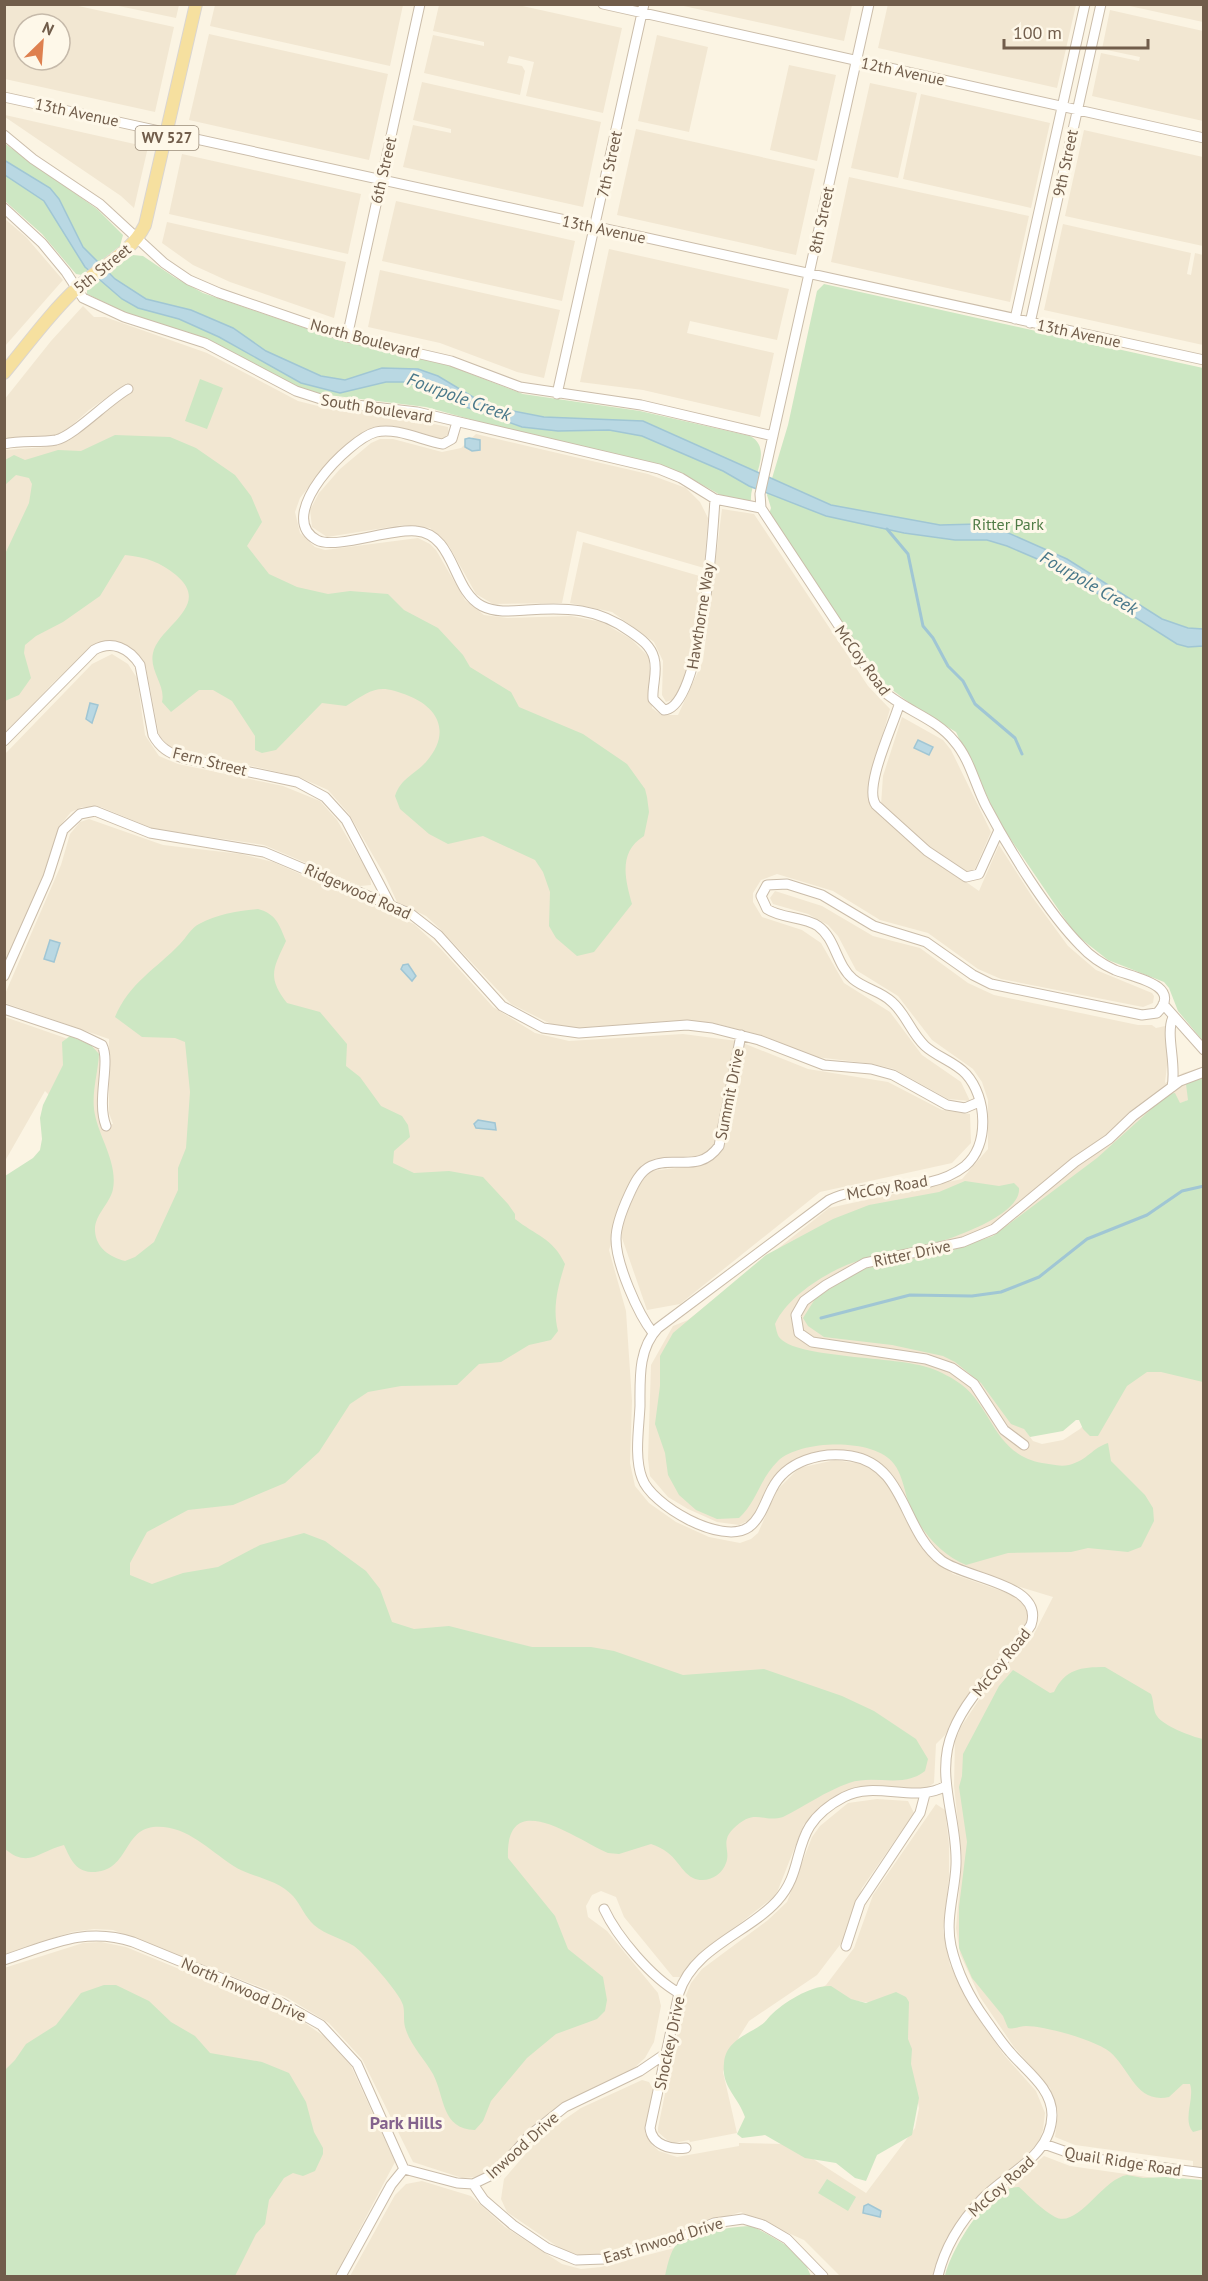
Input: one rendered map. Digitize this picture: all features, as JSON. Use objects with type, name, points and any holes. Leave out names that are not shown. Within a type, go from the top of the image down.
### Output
[{"type":"main road","name":"5th Street","points":[[4,373],[57,308],[76,289],[137,240],[150,212],[196,4]]},
{"type":"street","name":"6th Street","points":[[347,337],[420,4]]},
{"type":"street","name":"12th Avenue","points":[[603,4],[643,9],[856,61],[1203,138]]},
{"type":"street","name":"8th Street","points":[[773,436],[869,4]]},
{"type":"street","name":"9th Street","points":[[1015,319],[1085,4]]},
{"type":"street","name":"9th Street","points":[[1030,323],[1101,4]]},
{"type":"street","name":"7th Street","points":[[557,394],[643,9]]},
{"type":"street","name":"13th Avenue","points":[[4,97],[1203,360]]},
{"type":"street","name":"North Boulevard","points":[[4,135],[33,159],[100,204],[164,264],[203,286],[347,337],[435,356],[504,382],[557,394],[641,405],[773,436]]},
{"type":"street","points":[[4,208],[42,243],[66,272],[76,289]]},
{"type":"street","name":"South Boulevard","points":[[76,289],[83,297],[106,309],[206,343],[281,384],[311,396],[348,404],[396,408],[659,469],[681,477],[715,499],[760,505]]},
{"type":"street","points":[[4,444],[57,440],[68,435],[128,389]]},
{"type":"street","name":"Hawthorne Way","points":[[457,422],[452,439],[443,444],[386,431],[377,432],[365,439],[326,473],[308,497],[302,512],[304,528],[316,540],[328,543],[403,531],[423,532],[444,550],[469,594],[485,608],[506,611],[572,608],[602,615],[641,639],[652,652],[656,666],[653,699],[664,710],[669,710],[679,702],[696,661],[715,499]]},
{"type":"street","points":[[760,505],[773,436]]},
{"type":"street","name":"McCoy Road","points":[[760,505],[871,675],[886,694],[899,705],[943,730],[955,741],[999,830],[1076,941],[1106,965],[1157,985],[1163,992],[1163,1004],[1157,1013],[1142,1015],[1002,987],[973,975],[927,942],[874,926],[822,895],[777,882],[764,887],[761,900],[767,909],[805,920],[824,931],[848,974],[894,1003],[925,1046],[964,1072],[975,1087],[979,1102],[982,1123],[980,1144],[963,1167],[925,1182],[852,1191],[829,1200],[653,1333],[644,1352],[639,1469],[648,1489],[674,1509],[703,1527],[730,1533],[740,1532],[756,1521],[774,1485],[790,1468],[800,1462],[824,1456],[861,1458],[886,1473],[917,1534],[934,1554],[953,1568],[1019,1593],[1031,1604],[1033,1619],[1027,1632],[970,1701],[954,1728],[946,1756],[946,1786],[956,1846],[949,1928],[955,1959],[981,2013],[1010,2053],[1045,2092],[1052,2112],[1049,2134],[1031,2160],[972,2209],[952,2239],[938,2277]]},
{"type":"street","name":"Fern Street","points":[[4,741],[94,650],[109,645],[119,646],[135,657],[140,665],[153,735],[158,745],[183,758],[297,782],[325,797],[346,820],[390,904]]},
{"type":"street","points":[[899,705],[874,777],[872,795],[876,806],[927,851],[966,878],[979,874],[999,830]]},
{"type":"street","name":"Ridgewood Road","points":[[4,976],[48,877],[63,830],[74,818],[88,812],[104,814],[140,830],[161,836],[264,852],[390,904],[429,927],[502,1006],[543,1028],[579,1033],[687,1025],[741,1035],[824,1065],[871,1069],[894,1075],[947,1105],[964,1108],[979,1102]]},
{"type":"street","points":[[1163,1004],[1203,1050]]},
{"type":"street","points":[[4,1009],[79,1034],[102,1045],[105,1057],[101,1104],[106,1126]]},
{"type":"street","points":[[1172,1087],[1175,1067],[1170,1027],[1173,1017]]},
{"type":"street","name":"Summit Drive","points":[[653,1333],[636,1308],[617,1248],[616,1235],[622,1213],[634,1184],[644,1170],[657,1163],[689,1163],[700,1160],[711,1155],[719,1146],[741,1035]]},
{"type":"street","name":"Ritter Drive","points":[[1024,1445],[1004,1430],[974,1384],[952,1368],[926,1359],[812,1342],[799,1333],[796,1324],[797,1311],[804,1301],[857,1266],[963,1242],[994,1229],[1172,1087],[1203,1072]]},
{"type":"street","name":"Shockey Drive","points":[[686,2148],[669,2147],[654,2139],[651,2133],[665,2054],[679,1993],[686,1978],[700,1960],[778,1900],[790,1878],[805,1831],[823,1812],[845,1796],[859,1792],[925,1794],[946,1786]]},
{"type":"street","points":[[846,1946],[860,1903],[920,1813],[925,1794]]},
{"type":"street","points":[[604,1909],[621,1936],[665,1983],[679,1993]]},
{"type":"street","name":"North Inwood Drive","points":[[4,1960],[76,1936],[109,1935],[143,1946],[302,2012],[330,2033],[357,2064],[404,2169]]},
{"type":"street","name":"Inwood Drive","points":[[473,2184],[496,2173],[530,2135],[565,2107],[640,2071],[665,2054]]},
{"type":"street","name":"Quail Ridge Road","points":[[1044,2144],[1081,2157],[1203,2173]]},
{"type":"street","points":[[341,2277],[391,2185],[404,2169],[457,2183],[473,2184]]},
{"type":"street","name":"East Inwood Drive","points":[[473,2184],[484,2200],[506,2220],[547,2248],[568,2258],[584,2261],[604,2259],[674,2240],[714,2223],[743,2219],[763,2225],[787,2239],[823,2277]]},
{"type":"shaded area","points":[[5,4],[74,5],[174,27],[155,112],[5,79]]},
{"type":"shaded area","points":[[179,4],[176,18],[114,5]]},
{"type":"shaded area","points":[[215,4],[403,5],[390,66],[210,26]]},
{"type":"shaded area","points":[[852,4],[844,41],[679,5]]},
{"type":"shaded area","points":[[888,4],[1076,5],[1057,88],[878,48]]},
{"type":"shaded area","points":[[439,5],[518,5],[622,28],[603,113],[526,96],[534,62],[509,56],[507,63],[522,66],[525,71],[520,95],[424,73],[433,35],[484,46],[484,42],[433,31]]},
{"type":"shaded area","points":[[1125,5],[1203,5],[1203,22]]},
{"type":"shaded area","points":[[1110,10],[1203,31],[1203,121],[1092,96],[1101,53],[1139,61],[1140,57],[1102,49]]},
{"type":"shaded area","points":[[209,34],[388,74],[369,160],[189,120]]},
{"type":"shaded area","points":[[657,35],[708,47],[689,132],[638,121]]},
{"type":"shaded area","points":[[789,65],[836,75],[817,161],[770,150]]},
{"type":"shaded area","points":[[422,82],[601,122],[583,207],[403,167],[413,125],[451,133],[451,129],[413,120]]},
{"type":"shaded area","points":[[870,83],[917,93],[898,178],[851,168]]},
{"type":"shaded area","points":[[921,94],[1050,123],[1031,208],[903,179]]},
{"type":"shaded area","points":[[5,115],[148,147],[134,208],[121,196]]},
{"type":"shaded area","points":[[636,129],[815,169],[796,255],[617,215]]},
{"type":"shaded area","points":[[1084,130],[1203,157],[1203,246],[1065,216]]},
{"type":"shaded area","points":[[182,154],[361,194],[348,254],[169,214]]},
{"type":"shaded area","points":[[849,177],[1029,216],[1010,302],[831,262]]},
{"type":"shaded area","points":[[396,201],[575,241],[562,301],[382,261]]},
{"type":"shaded area","points":[[5,219],[26,237],[63,280],[5,346]]},
{"type":"shaded area","points":[[167,222],[346,262],[334,318],[230,282],[193,265],[162,243]]},
{"type":"shaded area","points":[[1063,224],[1191,253],[1187,274],[1191,275],[1195,253],[1203,255],[1203,345],[1044,310]]},
{"type":"shaded area","points":[[609,249],[789,289],[777,340],[690,321],[687,333],[774,353],[760,417],[643,390],[580,382]]},
{"type":"shaded area","points":[[380,270],[560,310],[544,378],[517,372],[440,343],[368,327]]},
{"type":"shaded area","points":[[83,306],[94,317],[105,317],[207,353],[298,401],[330,409],[386,414],[448,427],[449,434],[443,439],[383,426],[367,430],[350,442],[326,465],[300,498],[295,512],[300,533],[315,547],[325,550],[418,538],[436,550],[465,600],[484,615],[507,618],[571,616],[602,622],[631,639],[649,657],[652,708],[661,715],[678,715],[703,661],[722,509],[754,514],[868,686],[890,709],[869,782],[869,802],[942,865],[979,891],[999,845],[1033,898],[1068,946],[1096,970],[1152,993],[1153,1003],[1143,1007],[1001,979],[978,969],[928,933],[880,920],[833,891],[777,874],[761,880],[753,893],[753,902],[762,917],[802,930],[821,943],[844,983],[890,1012],[922,1055],[961,1082],[970,1101],[948,1099],[894,1069],[816,1057],[763,1036],[718,1024],[671,1021],[577,1028],[551,1024],[511,1004],[426,916],[397,902],[385,876],[349,814],[328,790],[299,777],[169,747],[159,735],[146,667],[132,649],[123,644],[109,641],[93,646],[53,683],[5,734],[5,450],[46,447],[63,440],[130,392],[127,383],[89,410],[61,435],[5,442],[4,400],[51,341]]},
{"type":"shaded area","points":[[476,434],[648,474],[686,488],[700,502],[708,518],[704,568],[577,531],[562,603],[493,604],[476,594],[449,546],[430,528],[403,525],[327,537],[312,527],[310,510],[319,493],[340,469],[371,443],[380,439],[393,439],[442,452],[461,448]]},
{"type":"shaded area","points":[[583,542],[703,577],[694,649],[688,670],[675,699],[666,702],[662,695],[663,661],[654,642],[612,612],[570,603]]},
{"type":"shaded area","points":[[112,654],[128,664],[137,678],[145,735],[159,756],[178,764],[283,786],[320,801],[337,820],[370,876],[371,885],[360,886],[264,845],[154,829],[101,807],[82,807],[71,812],[59,827],[49,863],[5,962],[5,754],[92,664]]},
{"type":"shaded area","points":[[902,717],[943,740],[951,750],[991,832],[974,871],[969,874],[935,852],[881,805],[883,776]]},
{"type":"shaded area","points":[[89,819],[163,845],[241,854],[273,862],[414,924],[441,949],[493,1007],[535,1033],[569,1041],[683,1034],[737,1041],[716,1148],[701,1158],[656,1158],[642,1165],[632,1179],[609,1250],[626,1311],[632,1401],[630,1463],[635,1486],[649,1503],[676,1522],[709,1537],[740,1543],[751,1539],[758,1533],[777,1490],[799,1468],[835,1460],[862,1464],[879,1473],[888,1484],[913,1534],[933,1559],[953,1574],[1016,1596],[1027,1609],[1029,1617],[1021,1632],[963,1703],[945,1735],[936,1744],[934,1783],[925,1789],[859,1787],[833,1797],[804,1824],[776,1895],[697,1957],[680,1977],[673,1977],[624,1917],[616,1897],[601,1891],[592,1895],[586,1906],[588,1917],[607,1931],[658,1993],[661,2006],[654,2042],[645,2058],[633,2069],[569,2100],[541,2119],[493,2170],[479,2177],[462,2178],[413,2162],[362,2059],[329,2023],[286,1997],[113,1930],[94,1929],[72,1932],[5,1954],[5,1728],[84,1130],[45,1091],[5,1161],[5,1017],[100,1050],[100,1115],[105,1126],[113,1124],[109,1113],[109,1039],[5,1003],[5,994],[61,865],[70,834],[80,822]]},
{"type":"shaded area","points":[[775,891],[822,906],[873,936],[920,948],[968,983],[994,995],[1138,1025],[1152,1025],[1156,1028],[1165,1026],[1168,1056],[1165,1083],[1183,1073],[1203,1067],[1203,1094],[1181,1103],[1137,1129],[973,1360],[1033,1441],[1042,1444],[1063,1440],[1080,1429],[1203,1301],[1203,2169],[1193,2168],[1193,2161],[1075,2145],[1055,2137],[1058,2114],[1050,2088],[1014,2047],[980,1997],[960,1954],[956,1928],[962,1859],[954,1786],[955,1741],[961,1727],[982,1695],[1034,1634],[1053,1597],[968,1571],[944,1557],[922,1531],[893,1475],[881,1464],[862,1455],[855,1453],[801,1457],[752,1519],[739,1525],[717,1522],[688,1509],[668,1497],[650,1476],[648,1459],[651,1365],[673,1326],[688,1320],[829,1208],[962,1179],[988,1149],[988,1100],[982,1082],[973,1069],[932,1040],[898,996],[856,970],[838,936],[828,925],[808,914],[773,904],[770,898]]},
{"type":"shaded area","points":[[743,1043],[808,1069],[888,1082],[942,1110],[970,1114],[971,1143],[952,1163],[820,1192],[680,1304],[647,1310],[622,1238],[622,1228],[628,1209],[641,1182],[651,1171],[701,1165],[722,1151]]},
{"type":"shaded area","points":[[877,1799],[908,1801],[914,1813],[862,1888],[846,1937],[817,1975],[749,2021],[739,2037],[723,2072],[737,2133],[690,2142],[689,2140],[674,2143],[667,2140],[658,2132],[658,2128],[684,2000],[691,1983],[702,1969],[768,1920],[787,1902],[812,1837],[820,1826],[848,1803]]},
{"type":"shaded area","points":[[936,1804],[945,1810],[949,1845],[949,1877],[943,1930],[950,1965],[972,2009],[1004,2055],[1036,2091],[1045,2113],[1043,2130],[1037,2145],[966,2210],[946,2239],[933,2276],[840,2276],[804,2240],[741,2212],[592,2256],[582,2256],[561,2249],[507,2212],[501,2199],[504,2179],[542,2135],[581,2108],[642,2080],[649,2082],[653,2089],[645,2133],[652,2145],[659,2151],[677,2157],[739,2146],[739,2143],[784,2144],[801,2151],[866,2193],[915,2128],[919,2108],[915,2087],[890,2006],[812,1994],[826,1985],[854,1948],[873,1895]]},
{"type":"shaded area","points":[[101,1942],[126,1947],[298,2018],[325,2037],[351,2066],[395,2162],[335,2276],[5,2276],[4,1968],[83,1943]]},
{"type":"shaded area","points":[[1044,2156],[1070,2166],[1203,2185],[1203,2276],[948,2276],[963,2237],[973,2222],[996,2197]]},
{"type":"shaded area","points":[[422,2181],[471,2196],[505,2227],[562,2264],[581,2269],[601,2267],[682,2246],[682,2276],[350,2276],[395,2195],[406,2184]]},
{"type":"green space","points":[[4,143],[97,209],[123,235],[120,246],[82,275],[76,274],[42,234],[5,201]]},
{"type":"green space","points":[[133,255],[143,256],[203,293],[349,343],[445,364],[523,394],[640,411],[750,436],[757,442],[761,457],[751,500],[745,502],[724,497],[683,474],[655,464],[524,434],[426,407],[312,393],[286,383],[211,341],[133,316],[87,294],[87,287]]},
{"type":"green space","name":"Ritter Park","points":[[824,284],[1203,368],[1203,1041],[1178,1011],[1169,988],[1164,982],[1108,960],[1075,934],[1001,825],[956,732],[919,710],[879,680],[769,514],[771,508],[767,495],[788,425],[817,291]]},
{"type":"green space","points":[[200,379],[223,388],[207,429],[185,421]]},
{"type":"green space","points":[[115,435],[170,437],[196,448],[235,475],[251,496],[262,522],[247,546],[269,574],[297,587],[328,594],[350,591],[388,594],[404,610],[438,628],[463,655],[470,667],[511,692],[519,707],[583,734],[627,764],[645,789],[649,812],[644,836],[636,842],[627,858],[626,876],[632,904],[594,952],[577,956],[556,938],[549,926],[550,892],[543,872],[535,860],[483,836],[448,844],[429,834],[400,809],[395,796],[398,790],[404,781],[426,762],[438,742],[440,733],[435,715],[420,701],[383,689],[370,692],[346,706],[322,703],[276,750],[262,753],[255,750],[255,736],[232,701],[213,690],[199,690],[171,712],[162,702],[162,690],[153,666],[153,653],[157,643],[181,616],[187,606],[189,596],[186,586],[176,575],[152,561],[125,555],[100,596],[25,645],[24,653],[31,678],[19,695],[5,701],[5,554],[29,503],[32,484],[29,478],[16,475],[5,485],[5,460],[14,455],[25,460],[58,450],[81,451]]},
{"type":"green space","points":[[258,909],[273,917],[286,941],[275,966],[274,979],[287,1003],[320,1012],[347,1044],[346,1066],[360,1077],[381,1106],[402,1116],[408,1125],[410,1137],[394,1151],[393,1163],[414,1173],[449,1171],[483,1177],[508,1204],[515,1214],[515,1219],[549,1243],[560,1255],[565,1264],[556,1305],[558,1331],[551,1340],[529,1345],[501,1362],[479,1364],[457,1385],[401,1386],[368,1392],[350,1404],[319,1452],[285,1483],[233,1505],[188,1510],[147,1532],[130,1563],[130,1575],[152,1584],[183,1573],[218,1567],[260,1545],[304,1533],[325,1541],[366,1571],[380,1589],[392,1622],[414,1629],[449,1626],[532,1647],[591,1647],[614,1651],[683,1675],[764,1669],[842,1696],[874,1711],[916,1739],[928,1759],[925,1771],[916,1776],[898,1780],[849,1783],[783,1817],[753,1817],[741,1822],[727,1838],[727,1859],[724,1868],[713,1878],[703,1880],[688,1875],[667,1852],[651,1844],[619,1854],[608,1853],[562,1829],[545,1823],[530,1821],[518,1824],[510,1836],[508,1858],[555,1916],[568,1949],[603,1977],[607,2000],[605,2011],[597,2019],[556,2034],[527,2058],[491,2101],[483,2121],[475,2130],[464,2128],[450,2118],[433,2074],[407,2034],[403,2005],[389,1983],[354,1946],[314,1925],[293,1896],[279,1885],[239,1869],[186,1833],[165,1827],[143,1830],[119,1859],[103,1871],[91,1872],[81,1869],[68,1855],[64,1845],[28,1858],[13,1855],[5,1849],[5,1176],[33,1158],[40,1150],[42,1139],[40,1118],[43,1105],[63,1065],[62,1042],[70,1036],[91,1045],[99,1054],[94,1109],[113,1168],[114,1179],[111,1194],[95,1225],[96,1237],[105,1251],[125,1261],[135,1257],[154,1242],[178,1190],[178,1168],[186,1148],[190,1092],[185,1042],[175,1038],[142,1037],[115,1017],[135,986],[196,926],[220,915]]},
{"type":"green space","points":[[1203,1078],[1203,1382],[1161,1372],[1147,1372],[1127,1386],[1098,1436],[1090,1436],[1083,1429],[1079,1420],[1076,1420],[1063,1431],[1030,1437],[1024,1429],[1011,1424],[981,1383],[955,1362],[943,1356],[892,1345],[824,1337],[808,1326],[803,1318],[815,1299],[858,1270],[950,1251],[993,1236],[1097,1158],[1168,1094],[1175,1093],[1180,1103],[1188,1100],[1186,1084]]},
{"type":"green space","points":[[965,1181],[999,1186],[1014,1183],[1019,1188],[1016,1200],[1005,1211],[971,1230],[914,1250],[858,1261],[841,1267],[819,1280],[788,1304],[775,1324],[778,1336],[789,1344],[805,1349],[915,1364],[943,1373],[958,1382],[972,1395],[1004,1441],[1026,1458],[1052,1465],[1069,1465],[1108,1443],[1111,1461],[1145,1495],[1153,1508],[1154,1521],[1141,1547],[1128,1552],[1088,1548],[1071,1552],[1008,1553],[966,1565],[947,1554],[923,1529],[911,1508],[894,1464],[884,1455],[871,1449],[837,1444],[802,1449],[778,1461],[739,1518],[717,1519],[696,1510],[679,1495],[668,1475],[665,1453],[655,1424],[660,1386],[660,1356],[673,1333],[766,1255],[833,1219],[869,1205],[939,1192]]},
{"type":"green space","points":[[1105,1667],[1151,1694],[1156,1714],[1165,1723],[1203,1739],[1204,2129],[1193,2132],[1189,2121],[1190,2084],[1183,2084],[1169,2097],[1158,2098],[1141,2090],[1117,2059],[1103,2047],[1070,2034],[1045,2028],[1026,2026],[1008,2028],[1003,2016],[972,1978],[959,1948],[959,1907],[967,1842],[959,1787],[963,1754],[999,1686],[1013,1670],[1050,1693],[1054,1692],[1063,1678],[1075,1671]]},
{"type":"green space","points":[[104,1985],[116,1985],[149,2001],[171,2022],[195,2036],[210,2053],[262,2062],[289,2073],[306,2102],[314,2132],[323,2148],[323,2154],[315,2171],[303,2176],[293,2173],[284,2178],[269,2200],[265,2224],[256,2234],[235,2276],[5,2276],[5,2070],[26,2044],[56,2025],[81,1993]]},
{"type":"green space","points":[[831,1986],[851,1999],[866,2003],[896,1992],[906,1997],[909,2002],[908,2039],[912,2049],[911,2064],[919,2098],[912,2135],[877,2155],[866,2181],[855,2178],[836,2163],[805,2158],[765,2135],[742,2138],[737,2134],[745,2117],[725,2079],[724,2063],[732,2044],[762,2024],[798,1995],[815,1988]]},
{"type":"green space","points":[[1127,2175],[1143,2178],[1203,2180],[1203,2276],[945,2276],[955,2251],[973,2221],[995,2197],[1007,2189],[1019,2187],[1045,2211],[1064,2219],[1081,2210],[1118,2178]]},
{"type":"green space","points":[[827,2179],[856,2197],[848,2211],[818,2193]]},
{"type":"green space","points":[[750,2226],[800,2255],[811,2276],[665,2276],[672,2252],[682,2240],[711,2231]]},
{"type":"water","name":"Fourpole Creek","points":[[4,160],[50,188],[59,199],[83,247],[115,279],[146,299],[191,310],[233,328],[266,351],[321,376],[345,380],[382,368],[418,369],[438,376],[488,406],[544,417],[643,421],[831,505],[940,525],[979,524],[997,528],[1067,559],[1162,619],[1188,628],[1203,629],[1203,646],[1188,647],[1177,644],[1056,567],[1007,546],[987,540],[955,540],[904,533],[826,516],[749,486],[723,471],[642,436],[609,430],[558,431],[522,427],[455,403],[446,394],[405,382],[386,382],[340,393],[301,383],[219,337],[179,319],[138,308],[122,299],[85,267],[44,201],[5,175]]},
{"type":"water","points":[[465,439],[480,440],[480,450],[472,451],[465,447]]},
{"type":"water","points":[[90,703],[98,705],[92,723],[86,719]]},
{"type":"water","points":[[918,740],[933,747],[929,755],[914,748]]},
{"type":"water","points":[[50,940],[60,943],[54,962],[44,959]]},
{"type":"water","points":[[408,964],[416,976],[412,981],[401,969],[403,965]]},
{"type":"water","points":[[478,1120],[495,1123],[496,1130],[476,1128],[474,1124]]},
{"type":"water","points":[[868,2204],[881,2211],[880,2217],[863,2213],[864,2206]]},
{"type":"waterway","points":[[887,529],[908,554],[923,626],[933,638],[948,666],[963,681],[975,704],[1015,738],[1022,754]]},
{"type":"waterway","points":[[821,1318],[910,1295],[972,1296],[1001,1292],[1039,1277],[1087,1239],[1147,1215],[1182,1191],[1204,1186]]},
{"type":"district","name":"Park Hills","points":[[406,2123]]}]
